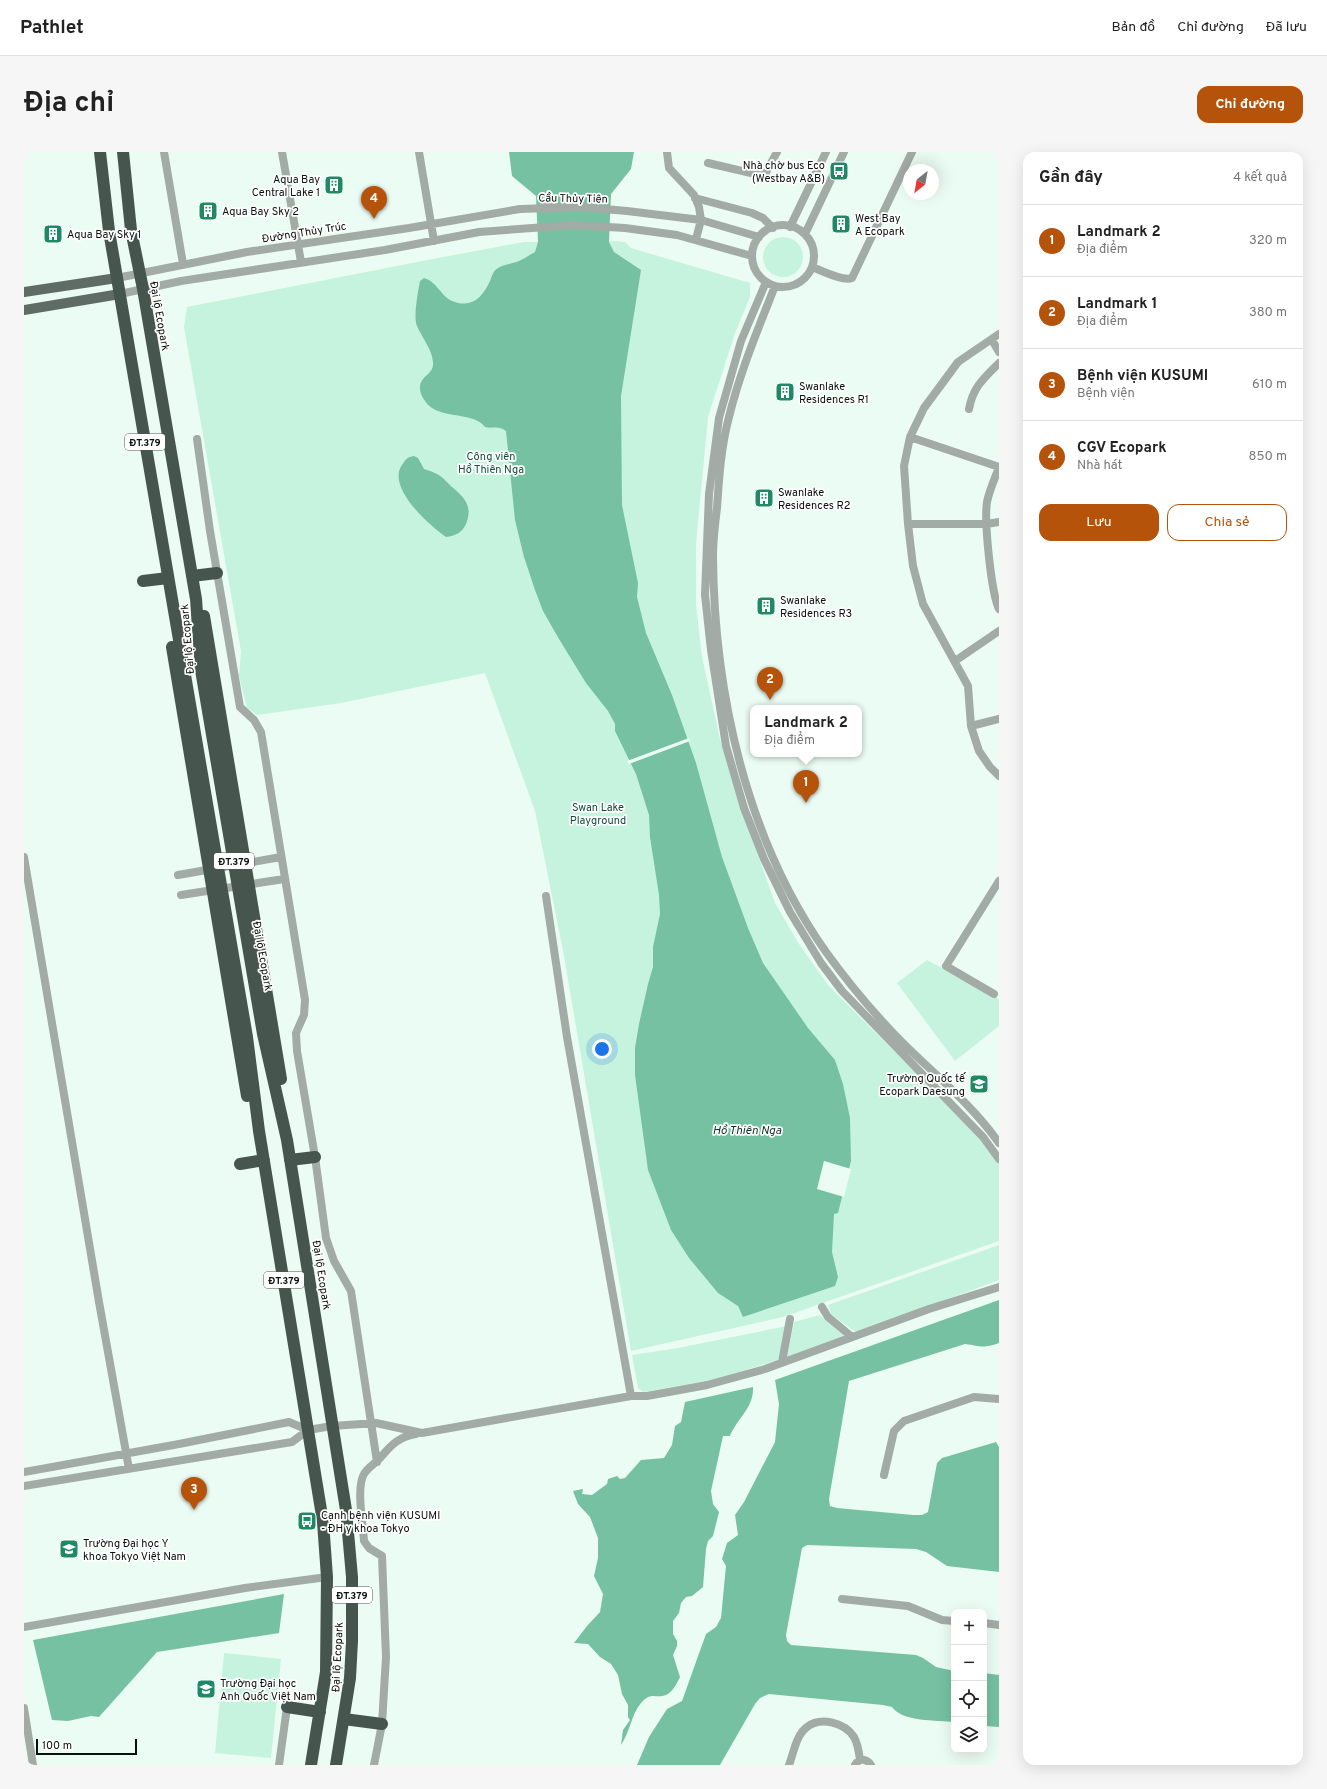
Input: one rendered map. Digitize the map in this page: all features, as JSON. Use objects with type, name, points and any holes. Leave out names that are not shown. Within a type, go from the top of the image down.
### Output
[{"type":"highway","name":"Đại lộ Ecopark","points":[[123,153],[127,204],[196,599],[201,670],[263,1034],[287,1140],[346,1510],[352,1577],[352,1641],[350,1678],[336,1765]]},
{"type":"highway","name":"Đại lộ Ecopark","points":[[100,154],[109,232],[172,606],[189,693],[248,1037],[264,1160],[323,1522],[327,1577],[326,1672],[311,1765]]},
{"type":"highway","points":[[192,576],[217,573]]},
{"type":"highway","points":[[143,581],[168,578]]},
{"type":"highway","points":[[196,599],[204,611],[285,1107],[287,1140]]},
{"type":"highway","points":[[172,606],[171,640],[209,870],[250,1111],[260,1131]]},
{"type":"highway","points":[[290,1160],[316,1157]]},
{"type":"highway","points":[[240,1164],[264,1160]]},
{"type":"highway","points":[[287,1707],[320,1712]]},
{"type":"highway","points":[[344,1719],[382,1724]]},
{"type":"main road","points":[[24,292],[117,278]]},
{"type":"main road","points":[[24,310],[120,294]]},
{"type":"street","points":[[164,152],[183,264]]},
{"type":"street","points":[[282,152],[301,262]]},
{"type":"street","points":[[420,152],[434,241]]},
{"type":"street","points":[[666,152],[669,168],[696,198],[701,220],[696,239]]},
{"type":"street","points":[[790,227],[826,152]]},
{"type":"street","points":[[805,234],[844,152]]},
{"type":"street","points":[[812,267],[842,278],[852,278],[912,152]]},
{"type":"street","points":[[708,163],[764,176],[776,153]]},
{"type":"street","points":[[696,198],[752,213],[763,218],[773,228]]},
{"type":"street","name":"Cầu Thủy Tiên","points":[[520,209],[581,207],[626,210],[701,220]]},
{"type":"street","name":"Đường Thủy Trúc","points":[[117,278],[183,264],[298,244],[520,209]]},
{"type":"street","points":[[701,220],[759,237]]},
{"type":"street","points":[[120,294],[181,281],[385,250],[479,232],[522,228],[574,225],[625,228],[696,239],[752,256]]},
{"type":"street","points":[[786,226],[790,227],[805,234],[811,242],[814,252],[812,267],[804,280],[795,285],[785,287],[775,286],[766,282],[759,276],[754,266],[752,256],[754,246],[759,237],[766,230],[786,226]]},
{"type":"street","points":[[766,282],[741,341],[719,418],[708,507],[705,595],[727,726],[734,741],[758,820],[772,856],[806,923],[893,1039]]},
{"type":"street","points":[[775,286],[748,353],[728,419],[719,478],[713,554],[715,599],[727,726],[726,746],[744,808],[764,859],[799,928],[821,962],[842,991],[893,1039],[994,1142],[999,1159]]},
{"type":"street","points":[[999,352],[996,337],[958,362],[924,408],[910,437],[904,466],[912,566],[923,604],[968,686],[971,726],[979,751],[990,767],[999,776]]},
{"type":"street","points":[[969,408],[971,396],[976,387],[999,363]]},
{"type":"street","points":[[729,383],[738,386]]},
{"type":"street","points":[[910,437],[999,467],[987,502],[987,524],[993,586],[996,603],[999,609]]},
{"type":"street","points":[[196,440],[240,707],[254,720],[261,732],[305,1000],[304,1015],[296,1033],[297,1052],[316,1157],[326,1238],[334,1261],[351,1291],[377,1462]]},
{"type":"street","points":[[708,507],[717,508]]},
{"type":"street","points":[[908,524],[987,524],[999,522]]},
{"type":"street","points":[[955,660],[999,631]]},
{"type":"street","points":[[971,726],[999,719]]},
{"type":"street","points":[[24,857],[129,1469]]},
{"type":"street","points":[[178,875],[281,857]]},
{"type":"street","points":[[181,895],[284,879]]},
{"type":"street","points":[[994,994],[946,966],[999,881]]},
{"type":"street","points":[[546,896],[567,1037],[631,1396]]},
{"type":"street","points":[[799,928],[806,923]]},
{"type":"street","points":[[374,1765],[382,1724],[386,1657],[382,1556],[369,1548],[364,1541],[360,1484],[363,1475],[377,1462],[390,1446],[400,1439],[410,1435],[631,1396],[647,1396],[707,1385],[764,1369],[929,1310],[999,1287]]},
{"type":"street","points":[[822,1307],[828,1317],[852,1337]]},
{"type":"street","points":[[782,1362],[790,1319]]},
{"type":"street","points":[[884,1474],[894,1431],[904,1422],[974,1397],[999,1399]]},
{"type":"street","points":[[24,1472],[126,1454],[289,1422],[308,1430]]},
{"type":"street","points":[[24,1486],[292,1442],[308,1430],[332,1426],[371,1423],[422,1433]]},
{"type":"street","points":[[24,1627],[245,1588],[327,1577]]},
{"type":"street","points":[[842,1599],[908,1606],[942,1620],[951,1621]]},
{"type":"street","points":[[987,1623],[999,1624]]},
{"type":"street","points":[[279,1765],[287,1707]]},
{"type":"street","points":[[24,1708],[33,1765]]},
{"type":"street","points":[[789,1765],[801,1733],[808,1726],[825,1721],[836,1723],[846,1728],[858,1745],[858,1762],[866,1760],[871,1765]]},
{"type":"green space","points":[[787,237],[794,240],[800,246],[803,257],[802,265],[794,274],[787,277],[779,277],[772,274],[764,265],[763,253],[766,246],[775,238]]},
{"type":"green space","name":"Công viên Hồ Thiên Nga","points":[[524,242],[625,242],[631,248],[750,283],[750,297],[735,333],[708,417],[696,544],[696,605],[702,657],[720,739],[735,791],[775,903],[799,944],[828,985],[982,1139],[999,1163],[999,1241],[783,1317],[631,1351],[564,956],[535,811],[485,673],[341,703],[257,715],[247,708],[239,676],[241,651],[184,327],[187,307]]},
{"type":"green space","points":[[927,960],[999,999],[999,1026],[955,1061],[897,983]]},
{"type":"green space","points":[[999,1245],[999,1280],[857,1333],[832,1315],[828,1305]]},
{"type":"green space","points":[[820,1315],[845,1337],[787,1357],[794,1322]]},
{"type":"green space","points":[[787,1326],[778,1360],[716,1379],[644,1392],[638,1388],[632,1355],[678,1348]]},
{"type":"green space","points":[[224,1653],[281,1659],[271,1758],[215,1753]]},
{"type":"water","name":"Hồ Thiên Nga","points":[[509,152],[634,152],[631,169],[611,194],[609,242],[614,252],[641,270],[621,396],[622,505],[638,583],[637,597],[646,633],[672,695],[696,763],[722,857],[748,928],[763,963],[808,1028],[835,1060],[843,1084],[850,1118],[851,1161],[838,1213],[834,1214],[832,1252],[838,1277],[835,1286],[743,1317],[738,1306],[718,1293],[689,1258],[671,1230],[648,1170],[635,1075],[635,1048],[639,1024],[653,967],[653,947],[660,914],[659,895],[650,837],[649,815],[636,774],[615,731],[615,724],[608,711],[586,683],[559,639],[543,611],[535,590],[524,557],[515,520],[506,431],[498,428],[485,427],[468,417],[438,411],[426,402],[420,391],[423,379],[431,370],[433,365],[431,353],[416,322],[416,304],[420,281],[424,278],[429,280],[450,300],[461,303],[472,302],[481,296],[496,269],[519,261],[535,252],[538,242],[536,196],[512,176]]},
{"type":"water","points":[[414,456],[418,458],[424,469],[443,478],[464,499],[468,507],[468,518],[466,524],[458,534],[446,537],[439,532],[421,515],[405,495],[400,484],[399,474],[402,465],[406,460]]},
{"type":"water","points":[[999,1300],[999,1343],[985,1346],[965,1344],[849,1381],[829,1499],[830,1506],[837,1508],[922,1515],[928,1512],[937,1463],[942,1458],[996,1442],[999,1447],[999,1572],[947,1566],[926,1552],[916,1549],[807,1545],[802,1548],[786,1635],[787,1641],[791,1645],[916,1655],[936,1667],[951,1670],[951,1722],[912,1718],[897,1712],[892,1707],[883,1705],[769,1694],[760,1698],[755,1704],[720,1765],[637,1765],[649,1737],[667,1709],[682,1701],[706,1634],[716,1627],[721,1618],[726,1566],[722,1559],[727,1543],[738,1535],[735,1515],[744,1502],[775,1442],[779,1404],[775,1380]]},
{"type":"water","points":[[753,1387],[753,1394],[748,1407],[730,1436],[723,1436],[711,1491],[713,1504],[719,1512],[713,1536],[708,1541],[706,1549],[703,1587],[692,1596],[686,1597],[681,1603],[679,1613],[673,1621],[673,1634],[677,1641],[677,1646],[673,1655],[680,1677],[671,1692],[668,1694],[648,1697],[641,1703],[621,1745],[623,1730],[630,1720],[628,1717],[628,1705],[622,1694],[618,1675],[611,1664],[600,1657],[588,1644],[574,1643],[600,1612],[603,1594],[594,1576],[598,1558],[598,1538],[590,1517],[578,1504],[573,1491],[583,1489],[582,1494],[592,1495],[607,1484],[608,1479],[617,1476],[620,1479],[625,1478],[641,1460],[664,1458],[672,1445],[675,1426],[681,1422],[685,1402]]},
{"type":"water","points":[[284,1594],[279,1633],[157,1652],[99,1717],[91,1716],[68,1721],[52,1720],[33,1640]]},
{"type":"water","points":[[987,1673],[999,1675],[999,1727],[987,1726]]},
{"type":"pier","points":[[689,738],[690,741],[629,764],[627,761]]},
{"type":"pier","points":[[824,1161],[851,1169],[844,1197],[817,1189]]},
{"type":"place","name":"Nhà chờ bus Eco (Westbay A&B)","points":[[839,171]]},
{"type":"place","name":"Aqua Bay Central Lake 1","points":[[334,185]]},
{"type":"place","name":"Aqua Bay Sky 2","points":[[208,211]]},
{"type":"place","name":"CGV Ecopark","points":[[374,219]]},
{"type":"place","name":"West Bay A Ecopark","points":[[841,224]]},
{"type":"place","name":"Aqua Bay Sky 1","points":[[53,234]]},
{"type":"place","name":"Swanlake Residences R1","points":[[785,392]]},
{"type":"place","name":"Swanlake Residences R2","points":[[764,498]]},
{"type":"place","name":"Swanlake Residences R3","points":[[766,606]]},
{"type":"place","name":"Landmark 1","points":[[770,700]]},
{"type":"place","name":"Landmark 2","points":[[806,803]]},
{"type":"place","name":"Trường Quốc tế Ecopark Daesung","points":[[979,1084]]},
{"type":"place","name":"Bệnh viện KUSUMI","points":[[194,1510]]},
{"type":"place","name":"Cạnh bệnh viện KUSUMI - ĐH y khoa Tokyo","points":[[307,1521]]},
{"type":"place","name":"Trường Đại học Y khoa Tokyo Việt Nam","points":[[69,1549]]},
{"type":"place","name":"Trường Đại học Anh Quốc Việt Nam","points":[[206,1689]]},
{"type":"park label","name":"Swan Lake Playground","points":[[598,813]]}]
